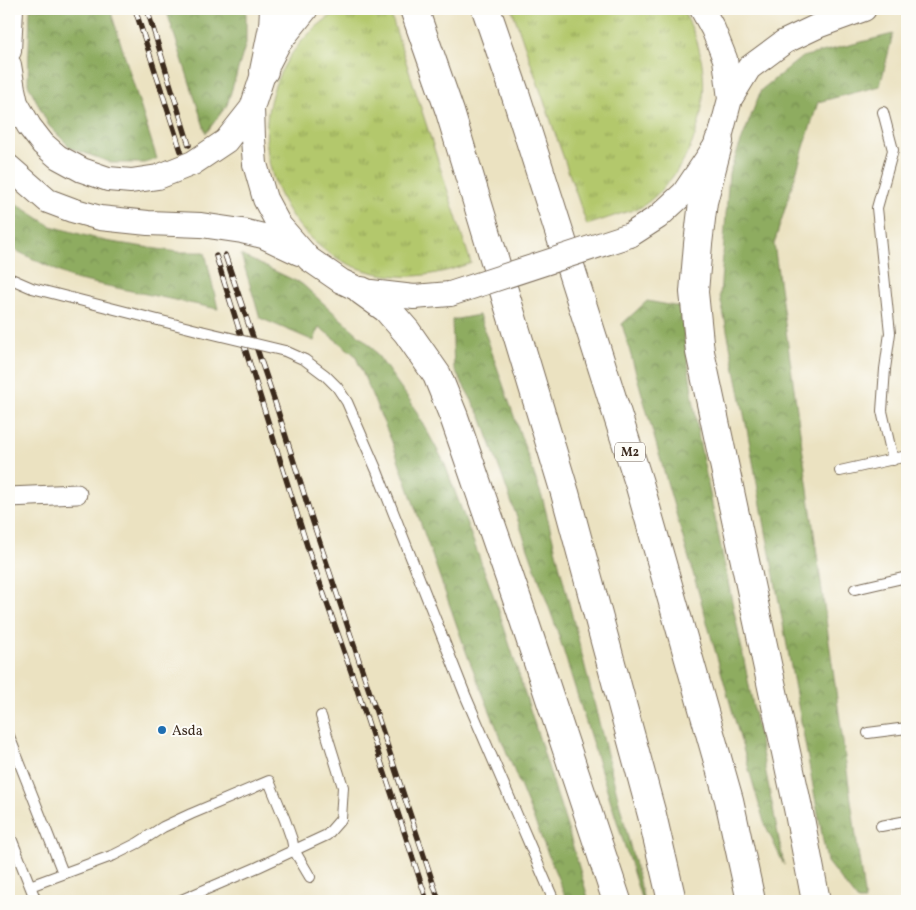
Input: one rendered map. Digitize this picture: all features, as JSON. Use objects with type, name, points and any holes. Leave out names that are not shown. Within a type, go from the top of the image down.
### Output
[{"type":"highway","points":[[264,72],[273,26],[274,9]]},
{"type":"highway","points":[[414,9],[450,112],[565,493],[652,815],[672,901]]},
{"type":"highway","name":"M2","points":[[486,9],[516,96],[639,483],[728,800],[752,901]]},
{"type":"highway","points":[[719,141],[703,202],[698,244],[694,292],[700,352],[796,798],[816,901]]},
{"type":"highway","points":[[362,291],[388,309],[407,332],[437,376],[454,418],[522,614],[617,901]]},
{"type":"street","points":[[9,51],[11,9]]},
{"type":"street","points":[[9,65],[16,103],[29,126],[43,144],[58,157],[82,170],[108,179],[131,180],[158,177],[193,163],[226,141],[252,108],[264,72],[278,44],[306,9]]},
{"type":"street","points":[[702,9],[725,60],[730,99]]},
{"type":"street","points":[[9,167],[48,201],[72,210],[100,218],[148,223],[202,225],[242,231],[264,236],[309,259],[341,281],[362,291],[414,297],[450,294],[630,235],[658,217],[684,193],[719,141],[730,99],[749,68],[784,42],[820,25],[864,9]]},
{"type":"street","points":[[252,108],[256,164],[265,199],[279,224],[309,259]]},
{"type":"street","points":[[9,498],[77,494]]},
{"type":"lane","points":[[883,112],[893,150],[877,208],[890,333],[884,369],[882,410],[893,460]]},
{"type":"lane","points":[[9,278],[32,288],[285,351],[305,360],[337,387],[347,402],[377,471],[473,714],[554,901]]},
{"type":"lane","points":[[840,472],[907,456]]},
{"type":"lane","points":[[855,589],[907,577]]},
{"type":"lane","points":[[179,901],[327,835],[340,819],[343,787],[321,716]]},
{"type":"lane","points":[[868,733],[907,728]]},
{"type":"lane","points":[[9,736],[64,873]]},
{"type":"lane","points":[[30,886],[114,855],[163,827],[269,782],[285,820],[294,850],[310,877]]},
{"type":"lane","points":[[881,826],[907,821]]},
{"type":"lane","points":[[9,832],[36,901]]},
{"type":"green space","points":[[30,9],[110,9],[157,159],[145,163],[112,163],[71,148],[49,126],[28,84]]},
{"type":"green space","points":[[166,9],[246,9],[246,43],[227,105],[206,133]]},
{"type":"green space","points":[[344,9],[389,9],[471,263],[450,270],[419,276],[386,275],[348,264],[316,243],[292,216],[275,183],[267,147],[268,110],[280,74],[302,41],[316,27]]},
{"type":"green space","points":[[512,9],[682,9],[696,39],[702,65],[704,81],[701,113],[692,144],[685,158],[669,182],[641,207],[587,225]]},
{"type":"green space","points":[[893,34],[880,86],[818,102],[774,244],[865,901],[858,901],[827,862],[747,429],[720,296],[729,173],[761,90],[802,57]]},
{"type":"green space","points":[[9,199],[51,226],[105,241],[177,252],[205,252],[218,309],[74,279],[15,250],[9,244]]},
{"type":"green space","points":[[241,255],[302,284],[371,346],[411,402],[444,462],[498,608],[589,901],[567,901],[468,657],[392,442],[355,355],[319,327],[314,341],[260,318]]},
{"type":"green space","points":[[647,301],[680,307],[699,440],[784,865],[764,822],[622,324]]},
{"type":"green space","points":[[479,315],[543,500],[644,901],[642,901],[556,627],[481,417],[454,368],[452,320]]},
{"type":"railway","points":[[135,9],[181,151]]},
{"type":"railway","points":[[147,9],[189,145]]},
{"type":"railway","points":[[225,255],[439,901]]},
{"type":"railway","points":[[216,256],[309,552],[353,677],[427,901]]},
{"type":"place","name":"Asda","points":[[162,730]]}]
